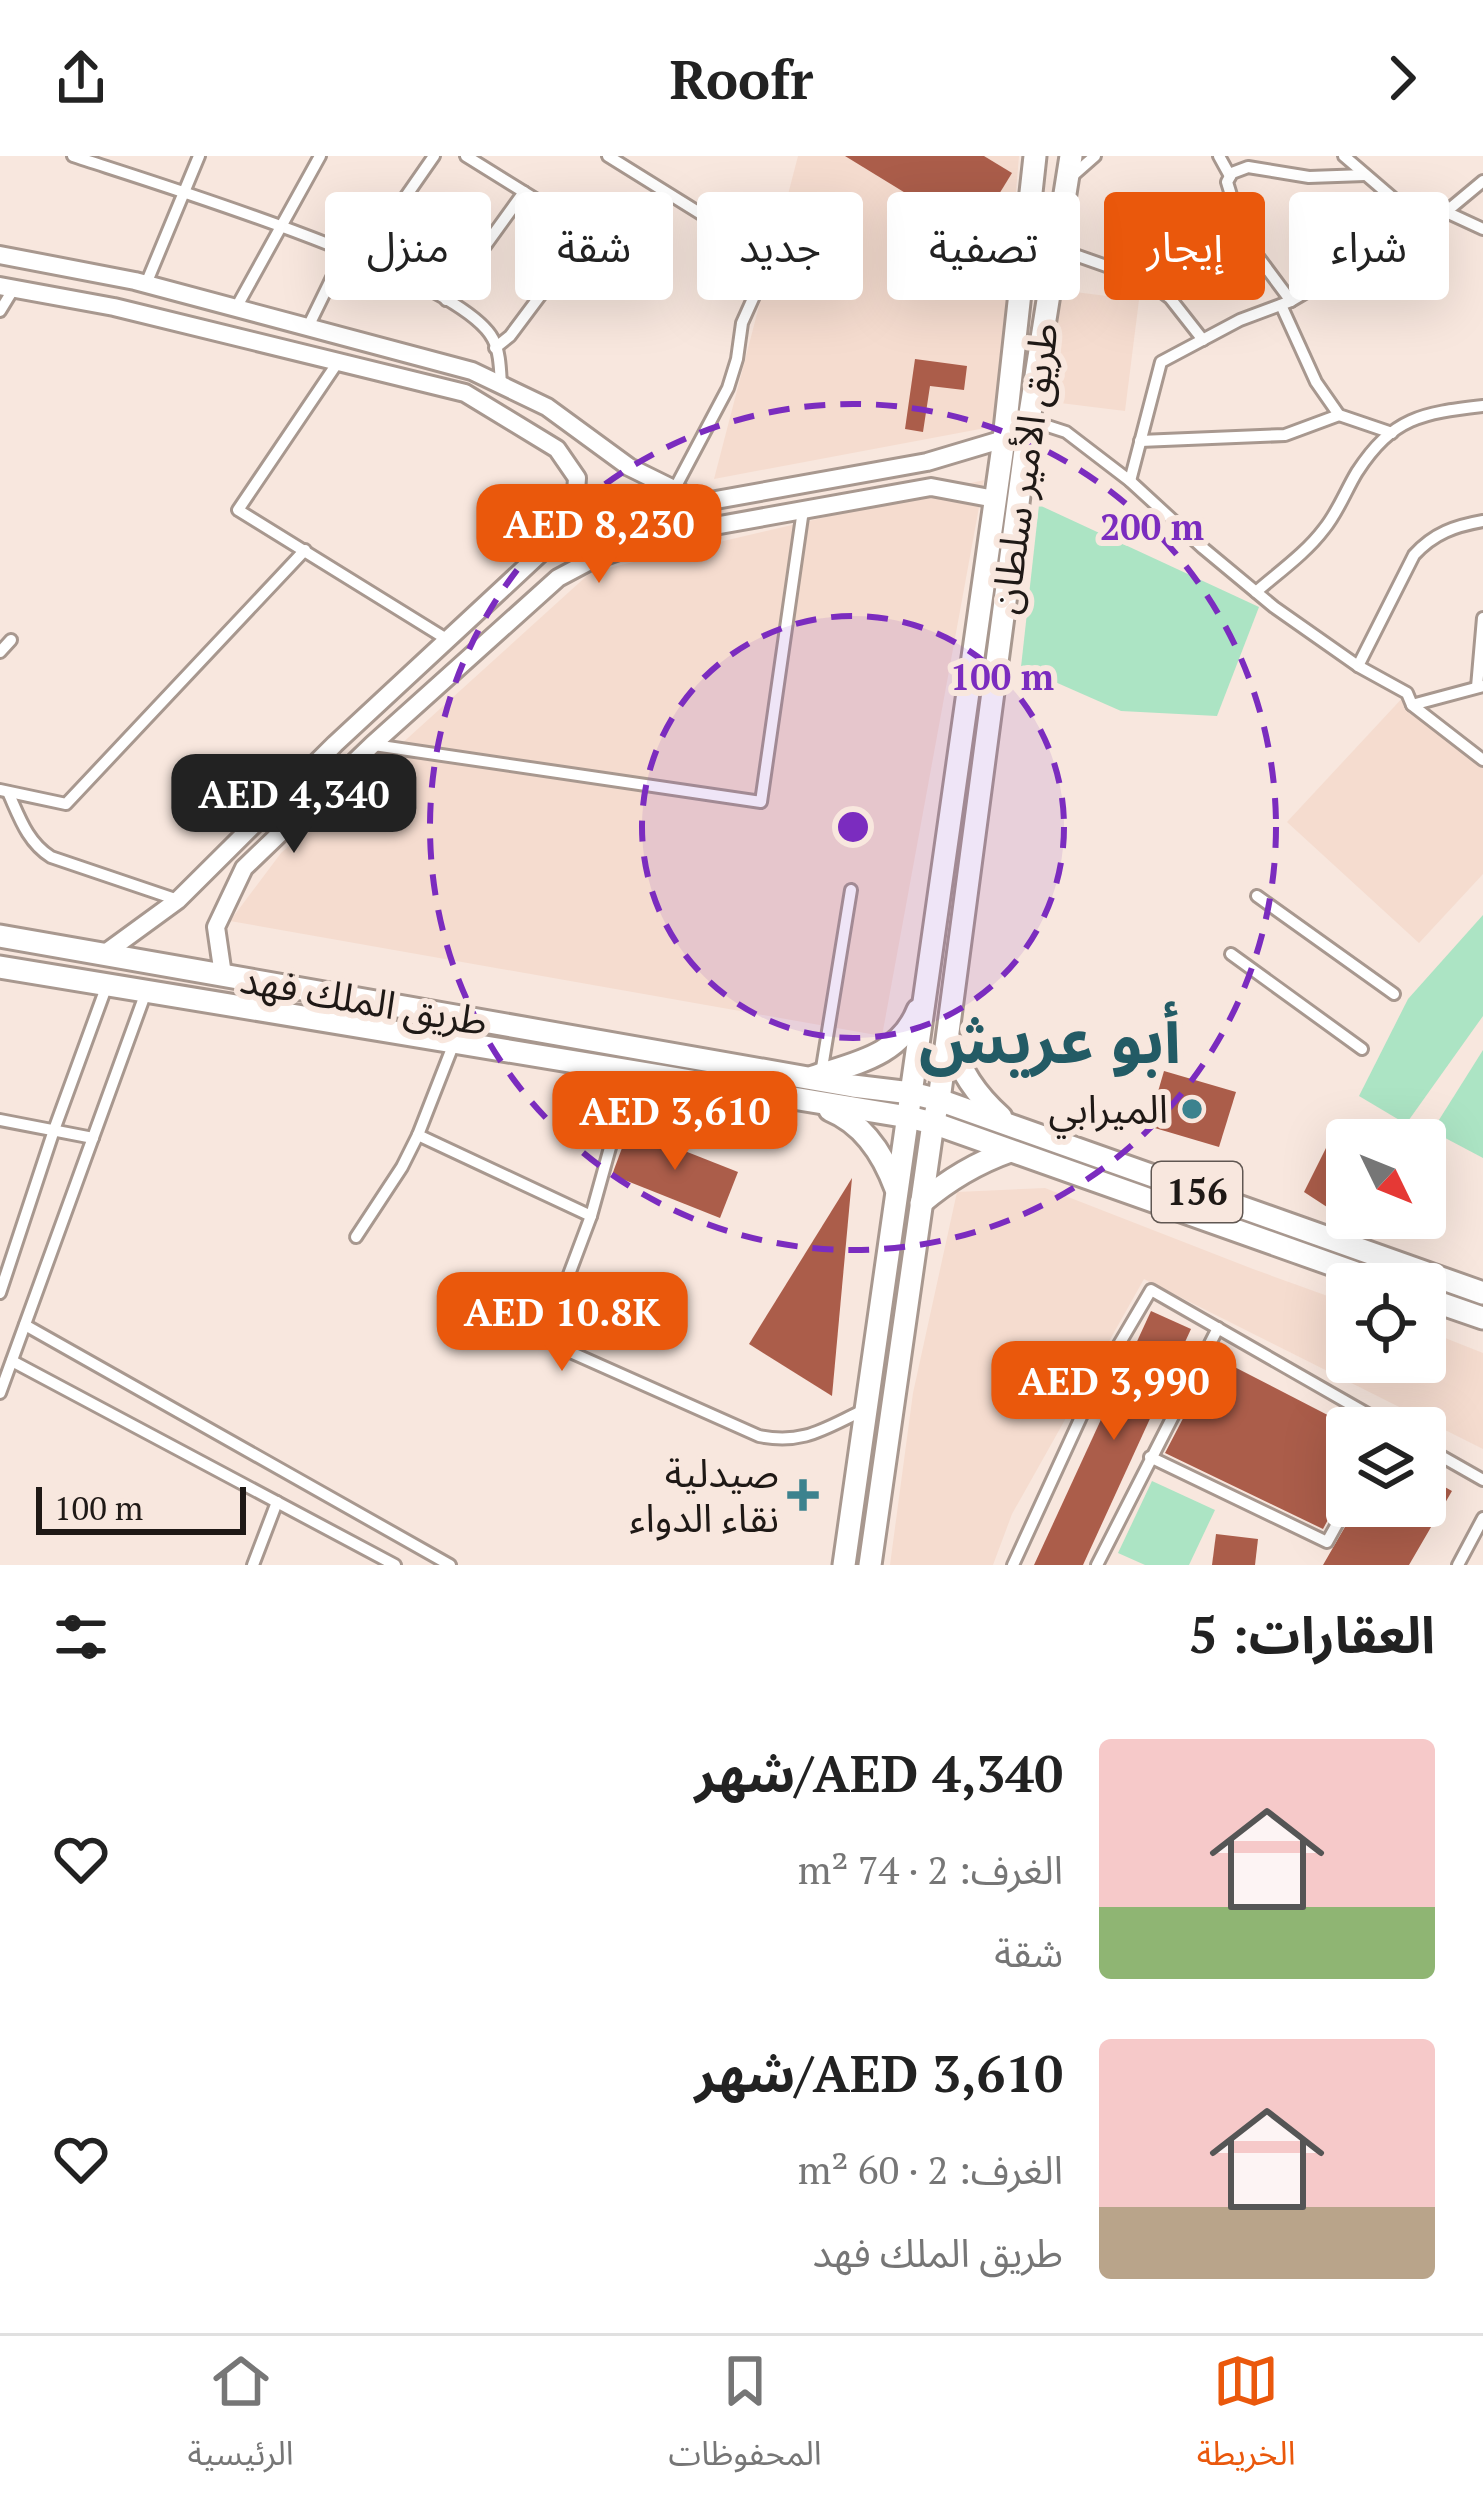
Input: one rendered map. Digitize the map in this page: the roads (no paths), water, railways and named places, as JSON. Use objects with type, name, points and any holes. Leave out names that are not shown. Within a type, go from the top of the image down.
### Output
[{"type":"highway","name":"طريق الأمير سلطان","points":[[844,1565],[1004,439],[1036,156]]},
{"type":"highway","name":"طريق الأمير سلطان","points":[[1066,192],[1071,156]]},
{"type":"highway","name":"طريق الأمير سلطان","points":[[871,1565],[1049,300]]},
{"type":"highway","name":"طريق الملك فهد","points":[[0,936],[812,1084],[1328,1263]]},
{"type":"highway","name":"طريق الملك فهد","points":[[0,967],[631,1072],[911,1093],[1483,1293]]},
{"type":"highway","points":[[897,1191],[886,1163],[861,1131],[812,1084],[897,1042],[912,1026],[925,993]]},
{"type":"highway","points":[[947,1033],[972,1087],[1010,1125]]},
{"type":"highway","points":[[921,1203],[970,1167],[1010,1150]]},
{"type":"highway","points":[[1446,1305],[1483,1318]]},
{"type":"street","points":[[73,156],[325,244]]},
{"type":"street","points":[[146,284],[200,156]]},
{"type":"street","points":[[236,308],[320,156]]},
{"type":"street","points":[[409,192],[434,156]]},
{"type":"street","points":[[466,156],[524,192]]},
{"type":"street","points":[[608,156],[743,240],[764,274],[742,323],[728,388],[674,490]]},
{"type":"street","points":[[1068,180],[1095,156]]},
{"type":"street","points":[[1219,156],[1230,176]]},
{"type":"street","points":[[1344,156],[1385,192]]},
{"type":"street","points":[[1365,175],[1309,177],[1248,166],[1238,169],[1228,182],[1233,223],[1286,303],[1316,382],[1339,415],[1392,433]]},
{"type":"street","points":[[1449,207],[1483,181]]},
{"type":"street","points":[[491,238],[515,204]]},
{"type":"street","points":[[1449,213],[1483,229]]},
{"type":"street","points":[[0,255],[146,284],[472,371],[547,407],[629,467],[701,503]]},
{"type":"street","points":[[1080,257],[1146,280],[1170,298],[1203,340]]},
{"type":"street","points":[[0,310],[7,287],[114,308],[465,393],[557,449],[577,478],[573,535]]},
{"type":"street","points":[[308,327],[325,292]]},
{"type":"street","points":[[446,300],[493,339],[501,385]]},
{"type":"street","points":[[495,348],[510,337],[537,300]]},
{"type":"street","points":[[1130,481],[1161,362],[1240,320],[1291,300]]},
{"type":"street","points":[[338,362],[238,510],[448,640]]},
{"type":"street","points":[[1256,592],[1327,526],[1358,470],[1392,433],[1429,413],[1483,406]]},
{"type":"street","points":[[1141,441],[1285,435],[1339,415]]},
{"type":"street","points":[[1029,420],[1066,432],[1130,481],[1256,592],[1358,666],[1407,693],[1412,705],[1483,760]]},
{"type":"street","points":[[104,954],[178,900],[543,551],[573,535],[660,510],[927,462],[1004,439]]},
{"type":"street","points":[[860,474],[863,499]]},
{"type":"street","points":[[223,975],[216,927],[244,868],[558,578],[590,561],[664,535],[863,499],[931,487],[995,499]]},
{"type":"street","points":[[355,727],[372,745],[760,802],[803,510]]},
{"type":"street","points":[[1358,666],[1414,555],[1428,539],[1483,520]]},
{"type":"street","points":[[4,791],[66,804],[305,550]]},
{"type":"street","points":[[1412,705],[1480,687],[1483,618]]},
{"type":"street","points":[[0,652],[11,640]]},
{"type":"street","points":[[4,791],[40,850],[178,900]]},
{"type":"street","points":[[812,1084],[851,890]]},
{"type":"street","points":[[1257,896],[1394,994]]},
{"type":"street","points":[[1231,954],[1362,1049]]},
{"type":"street","points":[[1,1288],[107,985]]},
{"type":"street","points":[[0,1393],[146,992]]},
{"type":"street","points":[[356,1237],[418,1136],[454,1043]]},
{"type":"street","points":[[631,1072],[590,1216],[550,1325],[552,1337],[559,1347],[759,1436],[785,1441],[808,1436],[864,1410]]},
{"type":"street","points":[[0,1120],[93,1138]]},
{"type":"street","points":[[418,1136],[590,1216]]},
{"type":"street","points":[[1013,1565],[1098,1380],[1151,1290],[1354,1407]]},
{"type":"street","points":[[25,1325],[450,1565]]},
{"type":"street","points":[[1101,1564],[1217,1328]]},
{"type":"street","points":[[12,1361],[395,1565]]},
{"type":"street","points":[[1150,1457],[1327,1542],[1335,1527]]},
{"type":"street","points":[[1446,1459],[1483,1480]]},
{"type":"street","points":[[253,1565],[277,1502]]},
{"type":"street","points":[[1458,1565],[1483,1518]]},
{"type":"place","name":"الميرابي","points":[[1192,1109]]},
{"type":"place","name":"صيدلية نقاء الدواء","points":[[803,1495]]},
{"type":"district","name":"أبو عريش","points":[[1050,1041]]}]
